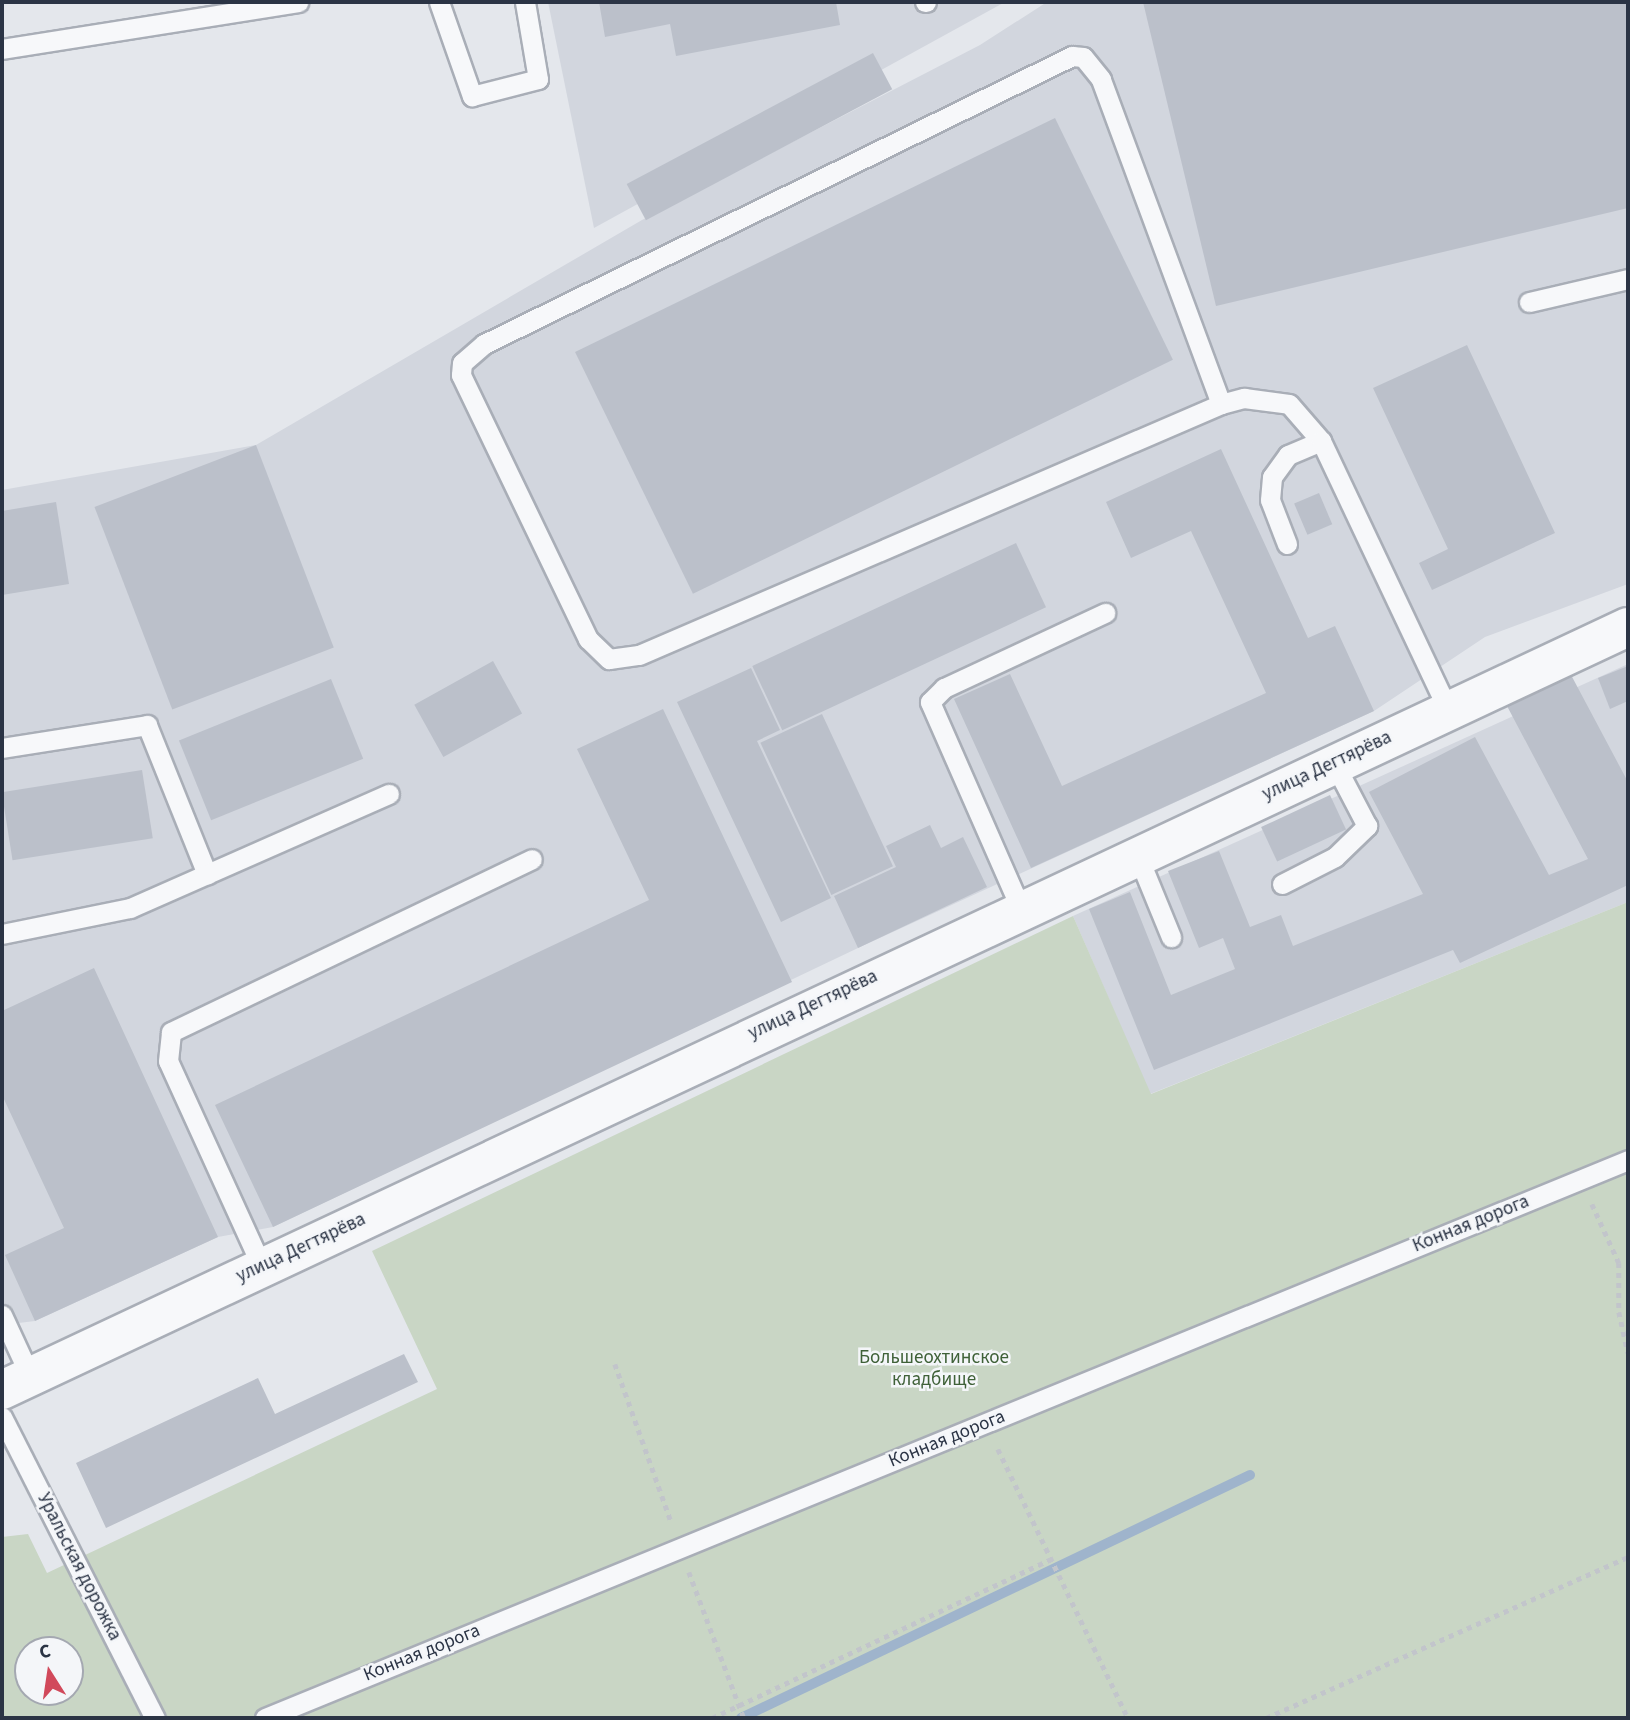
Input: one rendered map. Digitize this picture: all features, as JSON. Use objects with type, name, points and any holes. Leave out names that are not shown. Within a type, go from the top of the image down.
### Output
[{"type":"street","name":"улица Дегтярёва","points":[[16,1383],[1020,907],[1628,627]]},
{"type":"lane","points":[[2,49],[298,2]]},
{"type":"lane","points":[[439,2],[472,96],[538,79],[525,2]]},
{"type":"lane","points":[[1221,404],[1101,79],[1083,57],[1072,56],[484,344],[462,363],[460,375],[588,639],[596,652],[623,659],[1221,404],[1244,398],[1289,404],[1321,441],[1448,710]]},
{"type":"lane","points":[[1530,302],[1628,279]]},
{"type":"lane","points":[[1287,544],[1270,500],[1272,477],[1288,455],[1321,441]]},
{"type":"lane","points":[[1020,907],[930,702],[944,688],[1105,613]]},
{"type":"lane","points":[[2,748],[147,724],[207,874]]},
{"type":"lane","points":[[1282,884],[1335,857],[1367,826],[1334,763]]},
{"type":"lane","points":[[2,934],[130,908],[389,794]]},
{"type":"lane","points":[[1137,853],[1171,937]]},
{"type":"lane","points":[[261,1266],[168,1061],[172,1032],[532,859]]},
{"type":"lane","name":"Конная дорога","points":[[265,1718],[1628,1160]]},
{"type":"lane","points":[[2,1315],[16,1383]]},
{"type":"lane","name":"Уральская дорожка","points":[[2,1418],[155,1718]]},
{"type":"path","points":[[1578,1181],[1619,1263],[1619,1312],[1628,1353]]},
{"type":"path","points":[[985,1423],[1128,1718]]},
{"type":"path","points":[[1266,1718],[1628,1556]]},
{"type":"path","points":[[712,1718],[1051,1559]]},
{"type":"shaded area","points":[[548,2],[1005,2],[594,228]]},
{"type":"shaded area","points":[[1047,2],[1628,2],[1628,584],[1485,637],[1374,711],[858,948],[273,1227],[218,1237],[35,1321],[2,1325],[2,490],[256,445],[642,220],[980,45]]},
{"type":"shaded area","points":[[1628,664],[1628,902],[1150,1094],[1073,916]]},
{"type":"green space","name":"Большеохтинское кладбище","points":[[1628,902],[1628,1718],[2,1718],[2,1537],[28,1534],[47,1573],[437,1389],[372,1251],[1073,916],[1151,1094]]},
{"type":"building","points":[[599,2],[836,2],[840,25],[676,56],[670,24],[605,37]]},
{"type":"building","points":[[1143,2],[1628,2],[1628,208],[1216,306]]},
{"type":"building","points":[[873,53],[892,89],[646,220],[627,184]]},
{"type":"building","points":[[1055,118],[1173,360],[693,594],[575,352]]},
{"type":"building","points":[[1467,345],[1555,533],[1432,590],[1419,563],[1448,549],[1373,388]]},
{"type":"building","points":[[256,445],[334,648],[172,710],[94,507]]},
{"type":"building","points":[[1221,449],[1308,638],[1335,626],[1374,711],[1031,868],[954,699],[1010,674],[1062,786],[1266,693],[1191,531],[1131,558],[1106,502]]},
{"type":"building","points":[[1319,493],[1332,524],[1307,535],[1294,504]]},
{"type":"building","points":[[56,502],[69,584],[2,595],[2,511]]},
{"type":"building","points":[[1016,543],[1046,607],[782,730],[752,666]]},
{"type":"building","points":[[493,661],[522,713],[443,757],[414,705]]},
{"type":"building","points":[[1628,666],[1628,701],[1610,709],[1598,678]]},
{"type":"building","points":[[751,668],[780,730],[757,741],[831,898],[781,922],[677,702]]},
{"type":"building","points":[[1570,673],[1628,782],[1628,885],[1460,963],[1453,950],[1154,1070],[1089,909],[1130,892],[1171,995],[1235,969],[1223,938],[1199,948],[1168,871],[1219,851],[1250,927],[1281,915],[1293,946],[1423,894],[1369,792],[1475,737],[1549,875],[1588,859],[1507,706]]},
{"type":"building","points":[[331,679],[363,759],[211,820],[179,740]]},
{"type":"building","points":[[663,709],[792,982],[273,1227],[215,1105],[649,900],[577,749]]},
{"type":"building","points":[[822,714],[893,866],[831,895],[760,743]]},
{"type":"building","points":[[142,770],[153,838],[13,860],[2,792]]},
{"type":"building","points":[[1330,795],[1346,829],[1277,862],[1261,827]]},
{"type":"building","points":[[930,825],[941,848],[963,837],[987,887],[858,948],[834,896],[896,867],[886,846]]},
{"type":"building","points":[[94,968],[218,1237],[35,1321],[5,1255],[64,1228],[2,1095],[2,1011]]},
{"type":"building","points":[[404,1354],[418,1382],[106,1528],[76,1463],[258,1378],[275,1414]]},
{"type":"waterway","points":[[741,1718],[1250,1475]]}]
